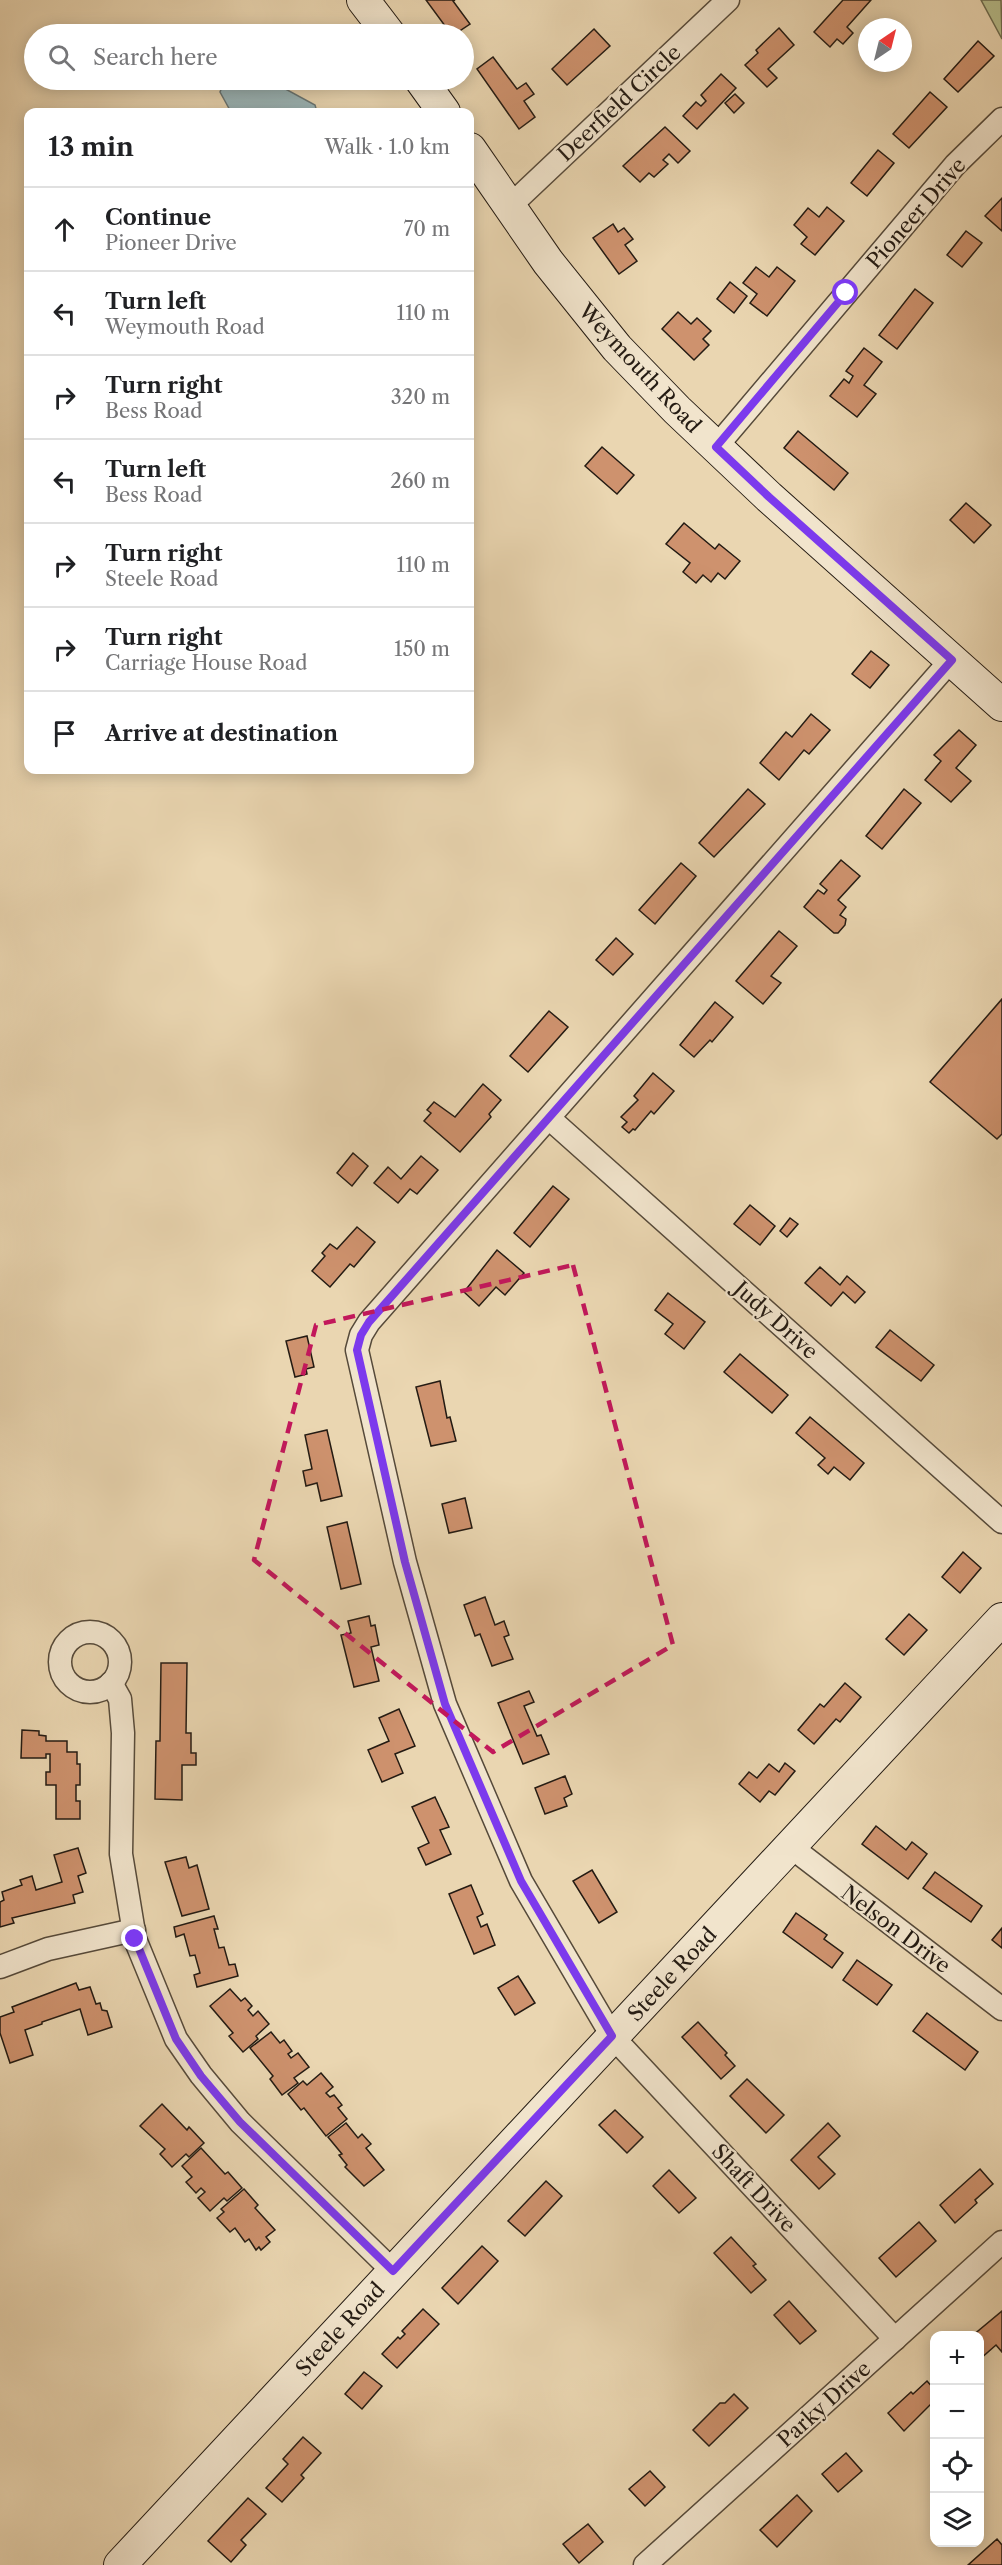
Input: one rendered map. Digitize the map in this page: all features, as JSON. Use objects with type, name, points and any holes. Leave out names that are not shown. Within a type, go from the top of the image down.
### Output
[{"type":"street","points":[[363,0],[381,24]]},
{"type":"street","name":"Deerfield Circle","points":[[510,206],[728,0]]},
{"type":"street","points":[[428,90],[441,108]]},
{"type":"street","name":"Pioneer Drive","points":[[716,447],[955,165],[1002,119]]},
{"type":"street","name":"Weymouth Road","points":[[474,155],[582,308],[651,384],[769,497],[1002,705]]},
{"type":"street","name":"Shaft Drive","points":[[896,2339],[612,2036],[521,1881],[445,1704],[405,1562],[357,1350],[361,1335],[369,1322],[952,660]]},
{"type":"street","name":"Judy Drive","points":[[550,1119],[1002,1522]]},
{"type":"street","name":"Steele Road","points":[[120,2565],[612,2036],[791,1848],[1002,1619]]},
{"type":"street","points":[[111,1683],[120,1699],[123,1733],[121,1854],[135,1939],[156,1995],[176,2039],[201,2076],[240,2122],[393,2271]]},
{"type":"street","name":"Nelson Drive","points":[[791,1848],[1002,2009]]},
{"type":"street","points":[[0,1967],[48,1949],[134,1930]]},
{"type":"street","name":"Parky Drive","points":[[645,2565],[1002,2242]]},
{"type":"highlighted area","points":[[573,1265],[673,1645],[493,1752],[254,1560],[316,1325]]},
{"type":"green space","points":[[981,0],[1001,0],[1002,39]]},
{"type":"water","points":[[221,90],[287,90],[315,105],[316,108],[229,108]]},
{"type":"building","points":[[426,0],[455,0],[453,1],[470,24],[444,24]]},
{"type":"building","points":[[843,0],[871,0],[847,27],[853,33],[843,44],[837,39],[830,47],[814,32]]},
{"type":"building","points":[[779,28],[794,45],[768,69],[777,78],[767,87],[745,65],[758,53],[756,50]]},
{"type":"building","points":[[594,29],[610,46],[567,85],[552,69]]},
{"type":"building","points":[[978,41],[994,56],[958,92],[944,79]]},
{"type":"building","points":[[493,57],[517,89],[526,83],[534,94],[524,101],[535,117],[519,129],[477,69]]},
{"type":"building","points":[[721,74],[736,88],[697,129],[683,116],[696,102],[701,106],[706,101],[701,95]]},
{"type":"building","points":[[930,92],[947,107],[909,148],[893,134]]},
{"type":"building","points":[[735,94],[744,103],[734,113],[725,103]]},
{"type":"building","points":[[665,127],[690,151],[678,163],[669,154],[663,160],[668,164],[654,177],[649,173],[640,182],[623,166]]},
{"type":"building","points":[[878,150],[894,163],[867,196],[851,183]]},
{"type":"building","points":[[1002,198],[1002,231],[985,216]]},
{"type":"building","points":[[827,207],[844,221],[815,255],[801,244],[807,237],[794,225],[808,208],[819,217]]},
{"type":"building","points":[[613,224],[618,232],[624,228],[633,239],[625,245],[637,261],[619,274],[593,238]]},
{"type":"building","points":[[966,231],[982,243],[962,267],[947,255]]},
{"type":"building","points":[[756,267],[769,277],[777,267],[795,281],[767,316],[750,303],[757,294],[743,283]]},
{"type":"building","points":[[730,282],[747,296],[734,313],[717,299]]},
{"type":"building","points":[[915,289],[933,303],[897,349],[879,335]]},
{"type":"building","points":[[678,312],[691,324],[697,318],[711,331],[703,339],[709,345],[694,360],[662,329]]},
{"type":"building","points":[[864,348],[882,362],[864,385],[876,394],[857,417],[830,396],[844,379],[849,383],[853,376],[846,371]]},
{"type":"building","points":[[798,431],[848,473],[834,490],[784,448]]},
{"type":"building","points":[[602,447],[634,475],[617,494],[585,466]]},
{"type":"building","points":[[966,503],[991,525],[974,543],[950,520]]},
{"type":"building","points":[[684,523],[715,549],[719,544],[740,561],[725,579],[718,573],[711,582],[703,575],[696,583],[683,572],[690,563],[666,544]]},
{"type":"building","points":[[871,651],[889,665],[870,688],[852,674]]},
{"type":"building","points":[[811,714],[830,730],[809,754],[804,750],[779,780],[760,763],[786,732],[792,737]]},
{"type":"building","points":[[959,730],[976,745],[956,768],[971,781],[951,802],[925,780],[941,761],[934,755]]},
{"type":"building","points":[[748,789],[765,804],[714,857],[699,843]]},
{"type":"building","points":[[904,789],[921,803],[882,849],[866,836]]},
{"type":"building","points":[[841,860],[860,876],[838,900],[846,907],[840,915],[846,919],[845,925],[838,933],[834,933],[804,907],[818,890],[824,894],[827,890],[820,884]]},
{"type":"building","points":[[681,863],[696,876],[655,924],[639,910]]},
{"type":"building","points":[[779,931],[797,946],[771,976],[781,983],[763,1004],[736,981]]},
{"type":"building","points":[[616,938],[633,954],[613,975],[596,960]]},
{"type":"building","points":[[1002,999],[1002,1134],[997,1139],[930,1082]]},
{"type":"building","points":[[715,1002],[733,1017],[712,1042],[710,1040],[694,1057],[680,1045]]},
{"type":"building","points":[[549,1011],[568,1027],[528,1072],[510,1056]]},
{"type":"building","points":[[653,1073],[674,1091],[654,1114],[651,1111],[635,1130],[629,1133],[622,1127],[627,1122],[621,1117],[638,1100],[634,1096]]},
{"type":"building","points":[[483,1084],[501,1100],[489,1114],[491,1117],[460,1152],[424,1121],[431,1113],[427,1110],[434,1102],[455,1117]]},
{"type":"building","points":[[353,1153],[368,1166],[352,1186],[337,1173]]},
{"type":"building","points":[[421,1156],[438,1170],[417,1194],[410,1189],[398,1203],[374,1183],[388,1167],[401,1179]]},
{"type":"building","points":[[553,1186],[569,1199],[530,1247],[514,1233]]},
{"type":"building","points":[[750,1205],[775,1226],[760,1245],[734,1224]]},
{"type":"building","points":[[790,1218],[798,1224],[787,1237],[780,1231]]},
{"type":"building","points":[[357,1227],[375,1242],[354,1267],[350,1264],[330,1287],[312,1271],[325,1256],[322,1253],[330,1244],[337,1249]]},
{"type":"building","points":[[497,1250],[524,1273],[505,1295],[496,1287],[479,1306],[464,1292]]},
{"type":"building","points":[[820,1267],[840,1285],[847,1276],[865,1292],[855,1303],[843,1292],[831,1306],[805,1283]]},
{"type":"building","points":[[668,1293],[705,1322],[684,1349],[665,1334],[673,1324],[655,1310]]},
{"type":"building","points":[[890,1330],[934,1365],[921,1381],[876,1347]]},
{"type":"building","points":[[307,1336],[314,1367],[306,1369],[307,1374],[295,1377],[286,1341]]},
{"type":"building","points":[[740,1354],[788,1395],[772,1413],[724,1372]]},
{"type":"building","points":[[440,1381],[447,1418],[450,1417],[456,1441],[431,1446],[416,1387]]},
{"type":"building","points":[[810,1417],[864,1463],[850,1480],[834,1467],[828,1474],[818,1465],[825,1458],[796,1433]]},
{"type":"building","points":[[327,1430],[342,1496],[321,1501],[317,1483],[306,1486],[303,1471],[312,1469],[305,1435]]},
{"type":"building","points":[[465,1498],[472,1528],[449,1533],[442,1504]]},
{"type":"building","points":[[347,1522],[361,1584],[341,1589],[327,1527]]},
{"type":"building","points":[[963,1552],[981,1568],[960,1593],[942,1577]]},
{"type":"building","points":[[485,1597],[495,1625],[504,1621],[509,1635],[504,1637],[513,1659],[492,1666],[480,1634],[475,1636],[464,1605]]},
{"type":"building","points":[[909,1614],[927,1630],[904,1655],[886,1639]]},
{"type":"building","points":[[369,1616],[371,1626],[375,1625],[379,1645],[371,1647],[379,1681],[354,1687],[341,1635],[351,1633],[348,1621]]},
{"type":"building","points":[[161,1663],[187,1663],[186,1733],[191,1733],[191,1753],[196,1753],[196,1765],[182,1765],[182,1800],[155,1799],[156,1741],[160,1741]]},
{"type":"building","points":[[845,1683],[861,1697],[840,1722],[836,1719],[814,1744],[798,1730],[820,1704],[824,1707]]},
{"type":"building","points":[[529,1691],[534,1702],[524,1706],[537,1736],[541,1735],[549,1754],[523,1764],[498,1703]]},
{"type":"building","points":[[399,1709],[415,1746],[395,1754],[403,1773],[382,1782],[368,1750],[389,1741],[379,1718]]},
{"type":"building","points":[[22,1730],[39,1731],[39,1735],[46,1736],[46,1741],[67,1741],[67,1752],[77,1752],[77,1764],[80,1764],[80,1785],[76,1785],[76,1801],[80,1801],[80,1819],[56,1819],[56,1785],[46,1785],[46,1772],[50,1772],[50,1754],[46,1754],[46,1758],[21,1758]]},
{"type":"building","points":[[785,1763],[795,1771],[775,1795],[769,1791],[760,1802],[739,1784],[749,1772],[757,1778],[769,1764],[779,1772]]},
{"type":"building","points":[[565,1776],[572,1794],[564,1798],[567,1806],[545,1814],[535,1788]]},
{"type":"building","points":[[435,1797],[449,1827],[440,1830],[451,1854],[426,1865],[418,1848],[429,1843],[412,1807]]},
{"type":"building","points":[[876,1826],[906,1850],[912,1842],[927,1854],[908,1879],[862,1844]]},
{"type":"building","points":[[78,1848],[86,1873],[78,1876],[83,1892],[73,1895],[75,1903],[12,1918],[14,1923],[0,1927],[0,1902],[4,1900],[2,1892],[22,1885],[20,1880],[32,1876],[36,1890],[62,1882],[54,1855]]},
{"type":"building","points":[[186,1857],[189,1868],[197,1865],[209,1909],[182,1916],[165,1862]]},
{"type":"building","points":[[592,1870],[617,1912],[599,1923],[573,1881]]},
{"type":"building","points":[[935,1872],[982,1906],[971,1922],[923,1888]]},
{"type":"building","points":[[471,1885],[483,1914],[477,1917],[481,1927],[487,1924],[495,1945],[474,1954],[449,1894]]},
{"type":"building","points":[[796,1913],[827,1935],[824,1939],[843,1953],[832,1968],[783,1932]]},
{"type":"building","points":[[214,1916],[218,1929],[214,1929],[219,1948],[224,1947],[229,1965],[235,1964],[238,1976],[197,1987],[194,1975],[200,1973],[195,1955],[190,1956],[184,1934],[176,1937],[174,1927]]},
{"type":"building","points":[[1002,1928],[1002,1948],[992,1940]]},
{"type":"building","points":[[857,1960],[892,1985],[877,2005],[843,1980]]},
{"type":"building","points":[[518,1976],[535,2003],[515,2015],[498,1988]]},
{"type":"building","points":[[76,1983],[79,1990],[90,1987],[96,2004],[100,2003],[102,2010],[107,2011],[112,2027],[88,2035],[80,2009],[42,2022],[42,2024],[25,2030],[33,2055],[10,2063],[0,2033],[0,2017],[14,2012],[12,2007]]},
{"type":"building","points":[[230,1989],[241,2001],[245,1998],[252,2006],[248,2010],[253,2016],[258,2011],[269,2024],[256,2036],[258,2039],[243,2052],[229,2036],[233,2033],[210,2006]]},
{"type":"building","points":[[927,2013],[978,2052],[965,2070],[913,2031]]},
{"type":"building","points":[[698,2022],[727,2053],[725,2055],[735,2066],[721,2079],[682,2037]]},
{"type":"building","points":[[271,2032],[280,2043],[284,2040],[292,2051],[288,2054],[291,2058],[298,2053],[309,2067],[294,2078],[298,2083],[282,2095],[270,2079],[273,2076],[250,2048]]},
{"type":"building","points":[[321,2073],[333,2087],[326,2093],[330,2097],[334,2095],[342,2105],[338,2108],[347,2119],[326,2136],[304,2108],[301,2110],[288,2094],[303,2081],[307,2085]]},
{"type":"building","points":[[747,2079],[784,2115],[766,2133],[730,2096]]},
{"type":"building","points":[[162,2104],[187,2130],[189,2127],[204,2143],[189,2157],[186,2154],[172,2167],[160,2154],[165,2149],[140,2126]]},
{"type":"building","points":[[615,2110],[643,2137],[627,2153],[599,2125]]},
{"type":"building","points":[[346,2123],[358,2138],[362,2134],[371,2144],[366,2148],[384,2170],[364,2186],[345,2167],[347,2165],[339,2155],[342,2154],[328,2137]]},
{"type":"building","points":[[828,2123],[840,2136],[818,2157],[835,2174],[819,2189],[791,2160]]},
{"type":"building","points":[[201,2148],[225,2174],[228,2172],[242,2188],[227,2201],[224,2198],[210,2211],[198,2198],[205,2192],[201,2188],[196,2193],[186,2182],[192,2177],[182,2166]]},
{"type":"building","points":[[980,2169],[993,2184],[955,2223],[940,2205]]},
{"type":"building","points":[[669,2170],[696,2198],[679,2213],[653,2186]]},
{"type":"building","points":[[546,2181],[562,2196],[525,2236],[508,2221]]},
{"type":"building","points":[[244,2189],[258,2205],[255,2208],[275,2230],[266,2237],[270,2242],[261,2250],[259,2247],[256,2250],[249,2239],[245,2242],[235,2228],[230,2232],[217,2218],[224,2212],[221,2209]]},
{"type":"building","points":[[919,2222],[936,2241],[896,2277],[879,2258]]},
{"type":"building","points":[[731,2237],[756,2264],[753,2266],[766,2280],[751,2293],[714,2253]]},
{"type":"building","points":[[482,2246],[498,2261],[458,2304],[442,2288]]},
{"type":"building","points":[[789,2301],[816,2331],[800,2344],[774,2315]]},
{"type":"building","points":[[423,2309],[439,2324],[397,2368],[382,2354],[398,2337],[400,2339],[405,2334],[402,2331]]},
{"type":"building","points":[[1002,2311],[1002,2352],[996,2345],[984,2356],[984,2331],[978,2331]]},
{"type":"building","points":[[364,2372],[382,2386],[362,2409],[345,2394]]},
{"type":"building","points":[[927,2381],[930,2384],[930,2405],[904,2431],[888,2413],[911,2392],[913,2394]]},
{"type":"building","points":[[734,2394],[748,2408],[709,2446],[693,2430],[720,2403],[725,2403]]},
{"type":"building","points":[[303,2437],[321,2453],[301,2475],[304,2478],[282,2502],[266,2488],[288,2464],[283,2459]]},
{"type":"building","points":[[846,2453],[862,2471],[838,2492],[822,2474]]},
{"type":"building","points":[[650,2471],[665,2487],[645,2506],[629,2489]]},
{"type":"building","points":[[797,2495],[812,2511],[777,2547],[760,2530]]},
{"type":"building","points":[[248,2498],[266,2514],[241,2540],[246,2545],[231,2562],[208,2541]]},
{"type":"building","points":[[588,2524],[603,2542],[579,2563],[563,2544]]},
{"type":"building","points":[[997,2539],[1002,2545],[1002,2565],[968,2565]]},
{"type":"route","points":[[135,1939],[156,1995],[176,2039],[201,2076],[240,2122],[393,2271],[612,2036],[521,1881],[445,1704],[405,1562],[357,1350],[361,1335],[369,1322],[952,660],[716,447],[846,293]]}]
